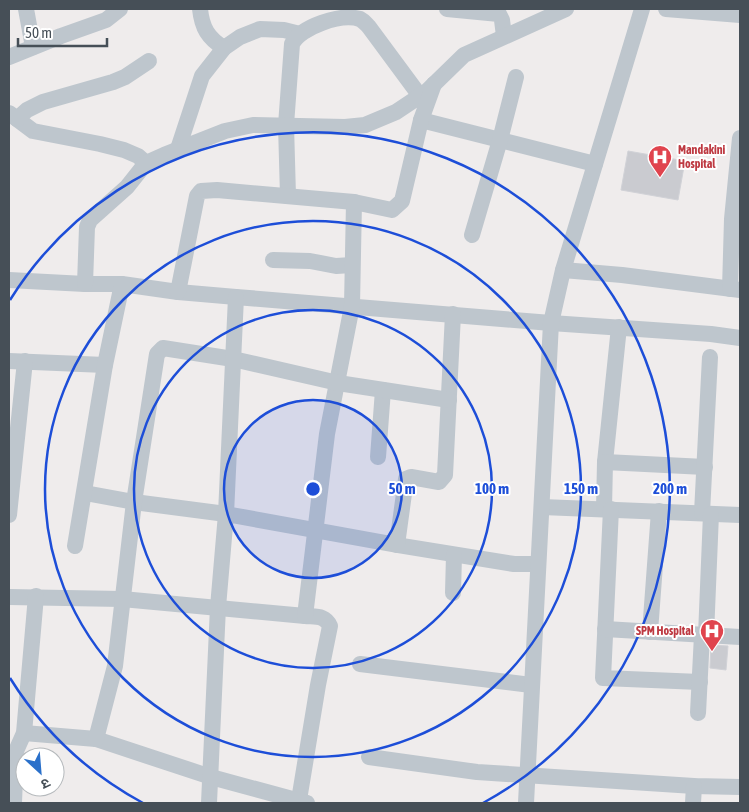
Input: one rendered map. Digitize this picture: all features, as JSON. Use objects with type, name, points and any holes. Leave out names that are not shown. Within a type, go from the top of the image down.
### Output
[{"type":"street","points":[[26,9],[33,47]]},
{"type":"street","points":[[9,57],[106,20],[120,9]]},
{"type":"street","points":[[200,9],[204,29],[213,41],[224,48]]},
{"type":"street","points":[[447,9],[499,14],[502,20],[504,36]]},
{"type":"street","points":[[86,284],[87,227],[90,220],[127,187],[146,163],[225,131],[252,125],[345,127],[365,125],[396,112],[420,96],[464,55],[566,9]]},
{"type":"street","points":[[526,803],[551,323],[563,270],[642,9]]},
{"type":"street","points":[[666,9],[740,15]]},
{"type":"street","points":[[288,196],[286,125],[292,44],[300,34],[333,19],[362,20],[420,96]]},
{"type":"street","points":[[178,149],[202,76],[224,48],[240,37],[260,29],[284,30],[300,34]]},
{"type":"street","points":[[146,163],[138,156],[124,150],[34,131],[13,116],[34,106],[113,82],[125,77],[148,61]]},
{"type":"street","points":[[472,235],[500,140],[516,76]]},
{"type":"street","points":[[178,292],[197,196],[201,191],[217,190],[354,202],[392,210],[402,201],[422,120],[434,84]]},
{"type":"street","points":[[422,120],[595,164]]},
{"type":"street","points":[[563,270],[622,275],[735,289],[740,138]]},
{"type":"street","points":[[305,616],[327,434],[352,306],[354,202]]},
{"type":"street","points":[[273,260],[310,261],[336,266],[352,265]]},
{"type":"street","points":[[9,280],[122,284],[178,292],[551,323],[711,334],[740,338]]},
{"type":"street","points":[[75,546],[105,365],[122,284]]},
{"type":"street","points":[[209,803],[218,607],[226,514],[236,297]]},
{"type":"street","points":[[397,545],[406,479],[411,477],[439,482],[445,475],[453,314]]},
{"type":"street","points":[[619,327],[605,462],[608,509],[603,678],[700,682]]},
{"type":"street","points":[[96,739],[115,666],[134,502],[157,354],[163,348],[232,358],[338,383],[449,400]]},
{"type":"street","points":[[698,713],[704,635],[707,513],[705,467],[710,357]]},
{"type":"street","points":[[9,361],[105,365]]},
{"type":"street","points":[[9,515],[26,361]]},
{"type":"street","points":[[378,457],[383,390]]},
{"type":"street","points":[[605,462],[705,467]]},
{"type":"street","points":[[85,493],[134,502],[226,514],[514,564],[538,564]]},
{"type":"street","points":[[542,507],[740,516]]},
{"type":"street","points":[[650,632],[659,511]]},
{"type":"street","points":[[454,554],[454,592]]},
{"type":"street","points":[[14,803],[12,751],[24,733],[36,596]]},
{"type":"street","points":[[9,597],[122,599],[218,607],[324,618],[328,620],[330,626],[318,685],[303,802],[211,777],[96,739],[24,733]]},
{"type":"street","points":[[605,629],[740,637]]},
{"type":"street","points":[[360,664],[531,686]]},
{"type":"street","points":[[369,757],[477,772],[694,786],[740,787]]},
{"type":"street","points":[[693,803],[694,786]]},
{"type":"building","points":[[628,151],[685,161],[678,200],[621,190]]},
{"type":"building","points":[[711,645],[728,646],[726,670],[710,668]]},
{"type":"place","name":"Mandakini Hospital","points":[[660,178]]},
{"type":"place","name":"SPM Hospital","points":[[712,652]]}]
